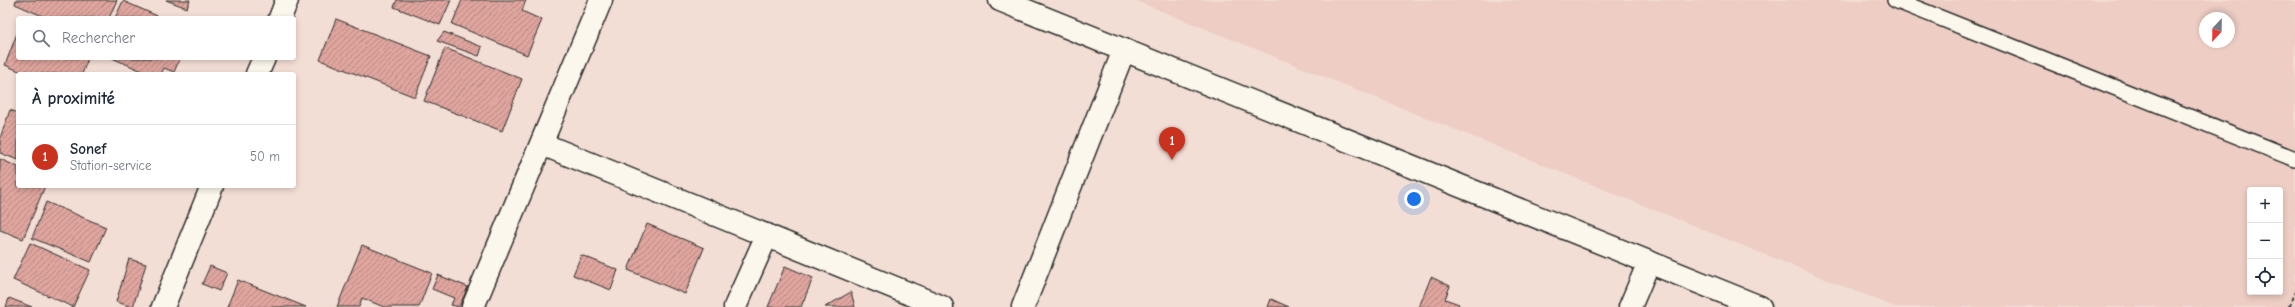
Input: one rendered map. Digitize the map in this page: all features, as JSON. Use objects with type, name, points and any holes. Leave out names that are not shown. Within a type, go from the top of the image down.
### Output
[{"type":"street","points":[[281,16],[287,0]]},
{"type":"street","points":[[473,307],[602,0]]},
{"type":"street","points":[[1000,0],[1760,307]]},
{"type":"street","points":[[1023,307],[1124,50]]},
{"type":"street","points":[[258,72],[263,60]]},
{"type":"street","points":[[542,144],[942,307]]},
{"type":"street","points":[[163,307],[211,188]]},
{"type":"street","points":[[735,307],[766,235]]},
{"type":"street","points":[[1630,307],[1648,262]]},
{"type":"lane","points":[[1895,0],[2295,159]]},
{"type":"path","points":[[2289,307],[2295,292]]},
{"type":"shaded area","points":[[1134,0],[2295,0],[2295,307],[1895,307]]},
{"type":"building","points":[[16,0],[117,0],[110,16],[42,16],[15,4]]},
{"type":"building","points":[[166,0],[190,0],[187,8]]},
{"type":"building","points":[[397,0],[451,0],[440,25],[394,7]]},
{"type":"building","points":[[462,0],[526,0],[522,11],[542,20],[527,55],[452,24]]},
{"type":"building","points":[[123,1],[157,16],[116,16]]},
{"type":"building","points":[[336,19],[431,56],[415,97],[320,60]]},
{"type":"building","points":[[444,32],[482,47],[479,56],[437,41]]},
{"type":"building","points":[[16,36],[16,60],[87,60],[83,72],[21,72],[5,65]]},
{"type":"building","points":[[445,48],[522,79],[502,131],[424,101]]},
{"type":"building","points":[[117,60],[179,60],[174,72],[164,68],[162,72],[144,72]]},
{"type":"building","points":[[10,110],[16,112],[16,159],[0,153],[0,138]]},
{"type":"building","points":[[0,159],[16,166],[16,188],[44,188],[23,239],[0,230]]},
{"type":"building","points":[[46,202],[106,227],[91,262],[32,238]]},
{"type":"building","points":[[647,224],[704,248],[685,294],[628,270]]},
{"type":"building","points":[[30,243],[90,270],[73,307],[13,280]]},
{"type":"building","points":[[362,245],[432,273],[419,307],[384,307],[362,298],[359,307],[337,307]]},
{"type":"building","points":[[581,255],[618,270],[611,290],[573,275]]},
{"type":"building","points":[[129,259],[146,264],[133,307],[116,302]]},
{"type":"building","points":[[210,266],[227,273],[219,291],[202,284]]},
{"type":"building","points":[[785,266],[813,278],[801,307],[768,307]]},
{"type":"building","points":[[438,275],[468,287],[459,307],[451,305],[454,298],[432,289]]},
{"type":"building","points":[[1431,277],[1450,286],[1445,299],[1459,304],[1458,307],[1419,307]]},
{"type":"building","points":[[238,280],[306,307],[227,307]]},
{"type":"building","points":[[851,292],[855,307],[825,307]]},
{"type":"building","points":[[9,298],[32,307],[6,307]]},
{"type":"building","points":[[1271,299],[1289,307],[1268,307]]},
{"type":"place","name":"Sonef","points":[[1172,160]]}]
